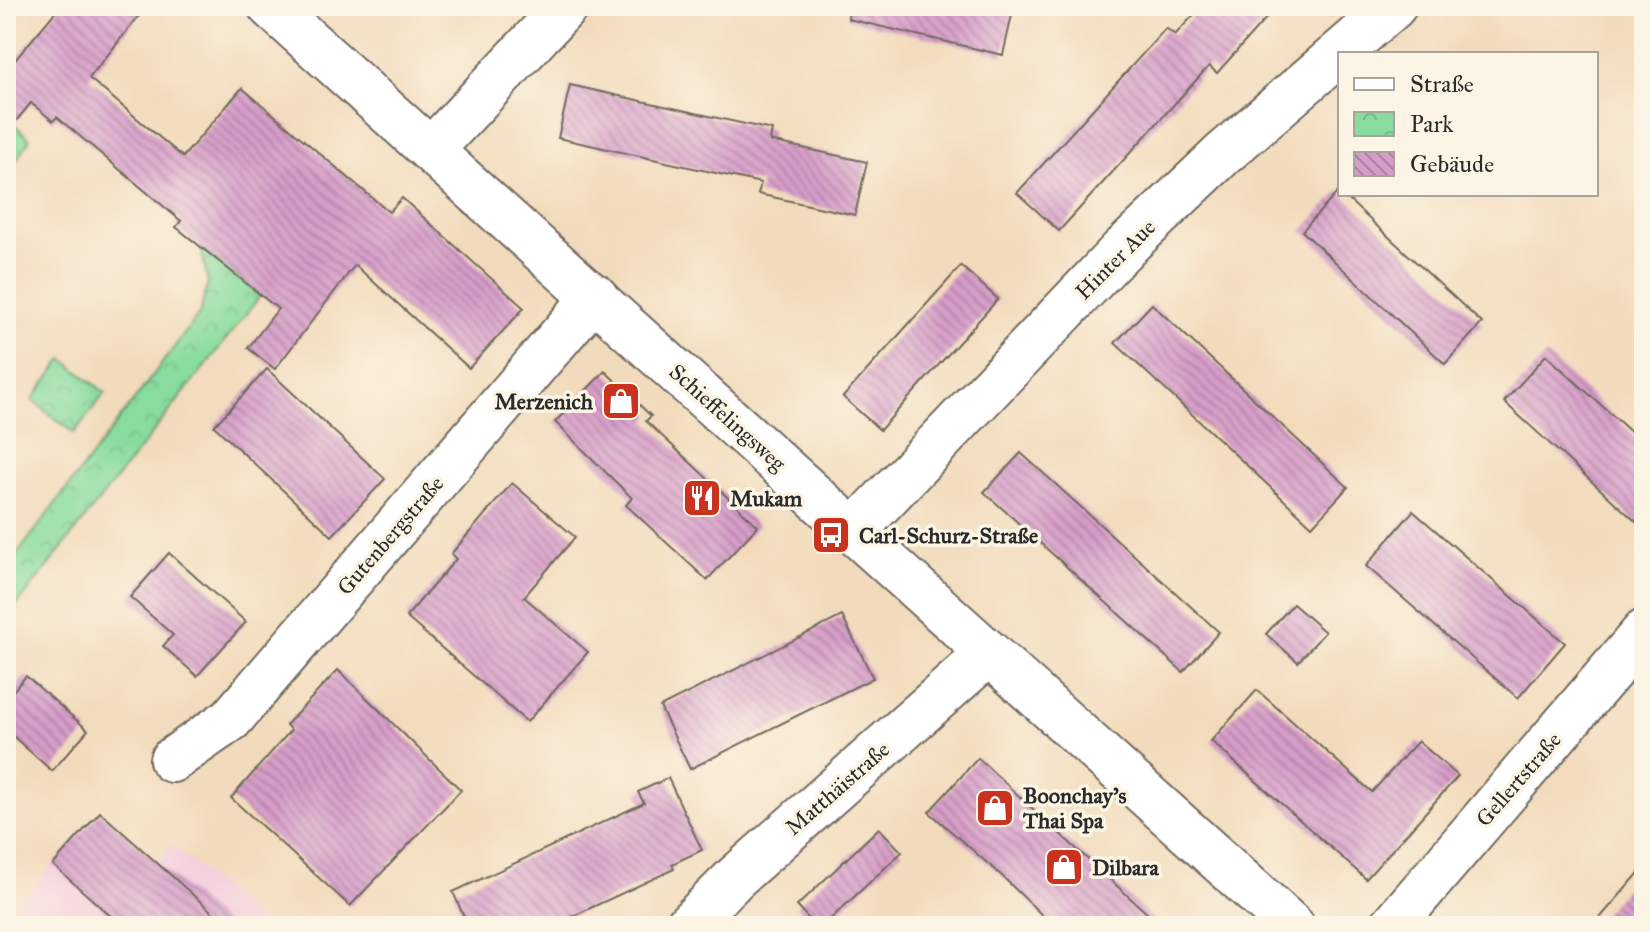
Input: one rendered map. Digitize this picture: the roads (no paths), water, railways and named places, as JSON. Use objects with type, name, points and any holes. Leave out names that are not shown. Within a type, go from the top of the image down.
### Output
[{"type":"street","name":"Schieffelingsweg","points":[[270,6],[1292,926]]},
{"type":"street","points":[[432,149],[566,6]]},
{"type":"street","name":"Hinter Aue","points":[[1341,52],[1394,6]]},
{"type":"street","name":"Hinter Aue","points":[[854,531],[1120,252],[1223,154],[1338,54]]},
{"type":"street","name":"Gutenbergstraße","points":[[172,760],[231,719],[595,296]]},
{"type":"street","name":"Gellertstraße","points":[[1392,926],[1644,632]]},
{"type":"street","name":"Matthäistraße","points":[[687,926],[736,877],[989,653]]},
{"type":"place","name":"Merzenich","points":[[621,401]]},
{"type":"place","name":"Mukam","points":[[702,498]]},
{"type":"place","name":"Carl-Schurz-Straße","points":[[831,535]]},
{"type":"place","name":"Boonchay's Thai Spa","points":[[995,808]]},
{"type":"place","name":"Dilbara","points":[[1064,867]]}]
